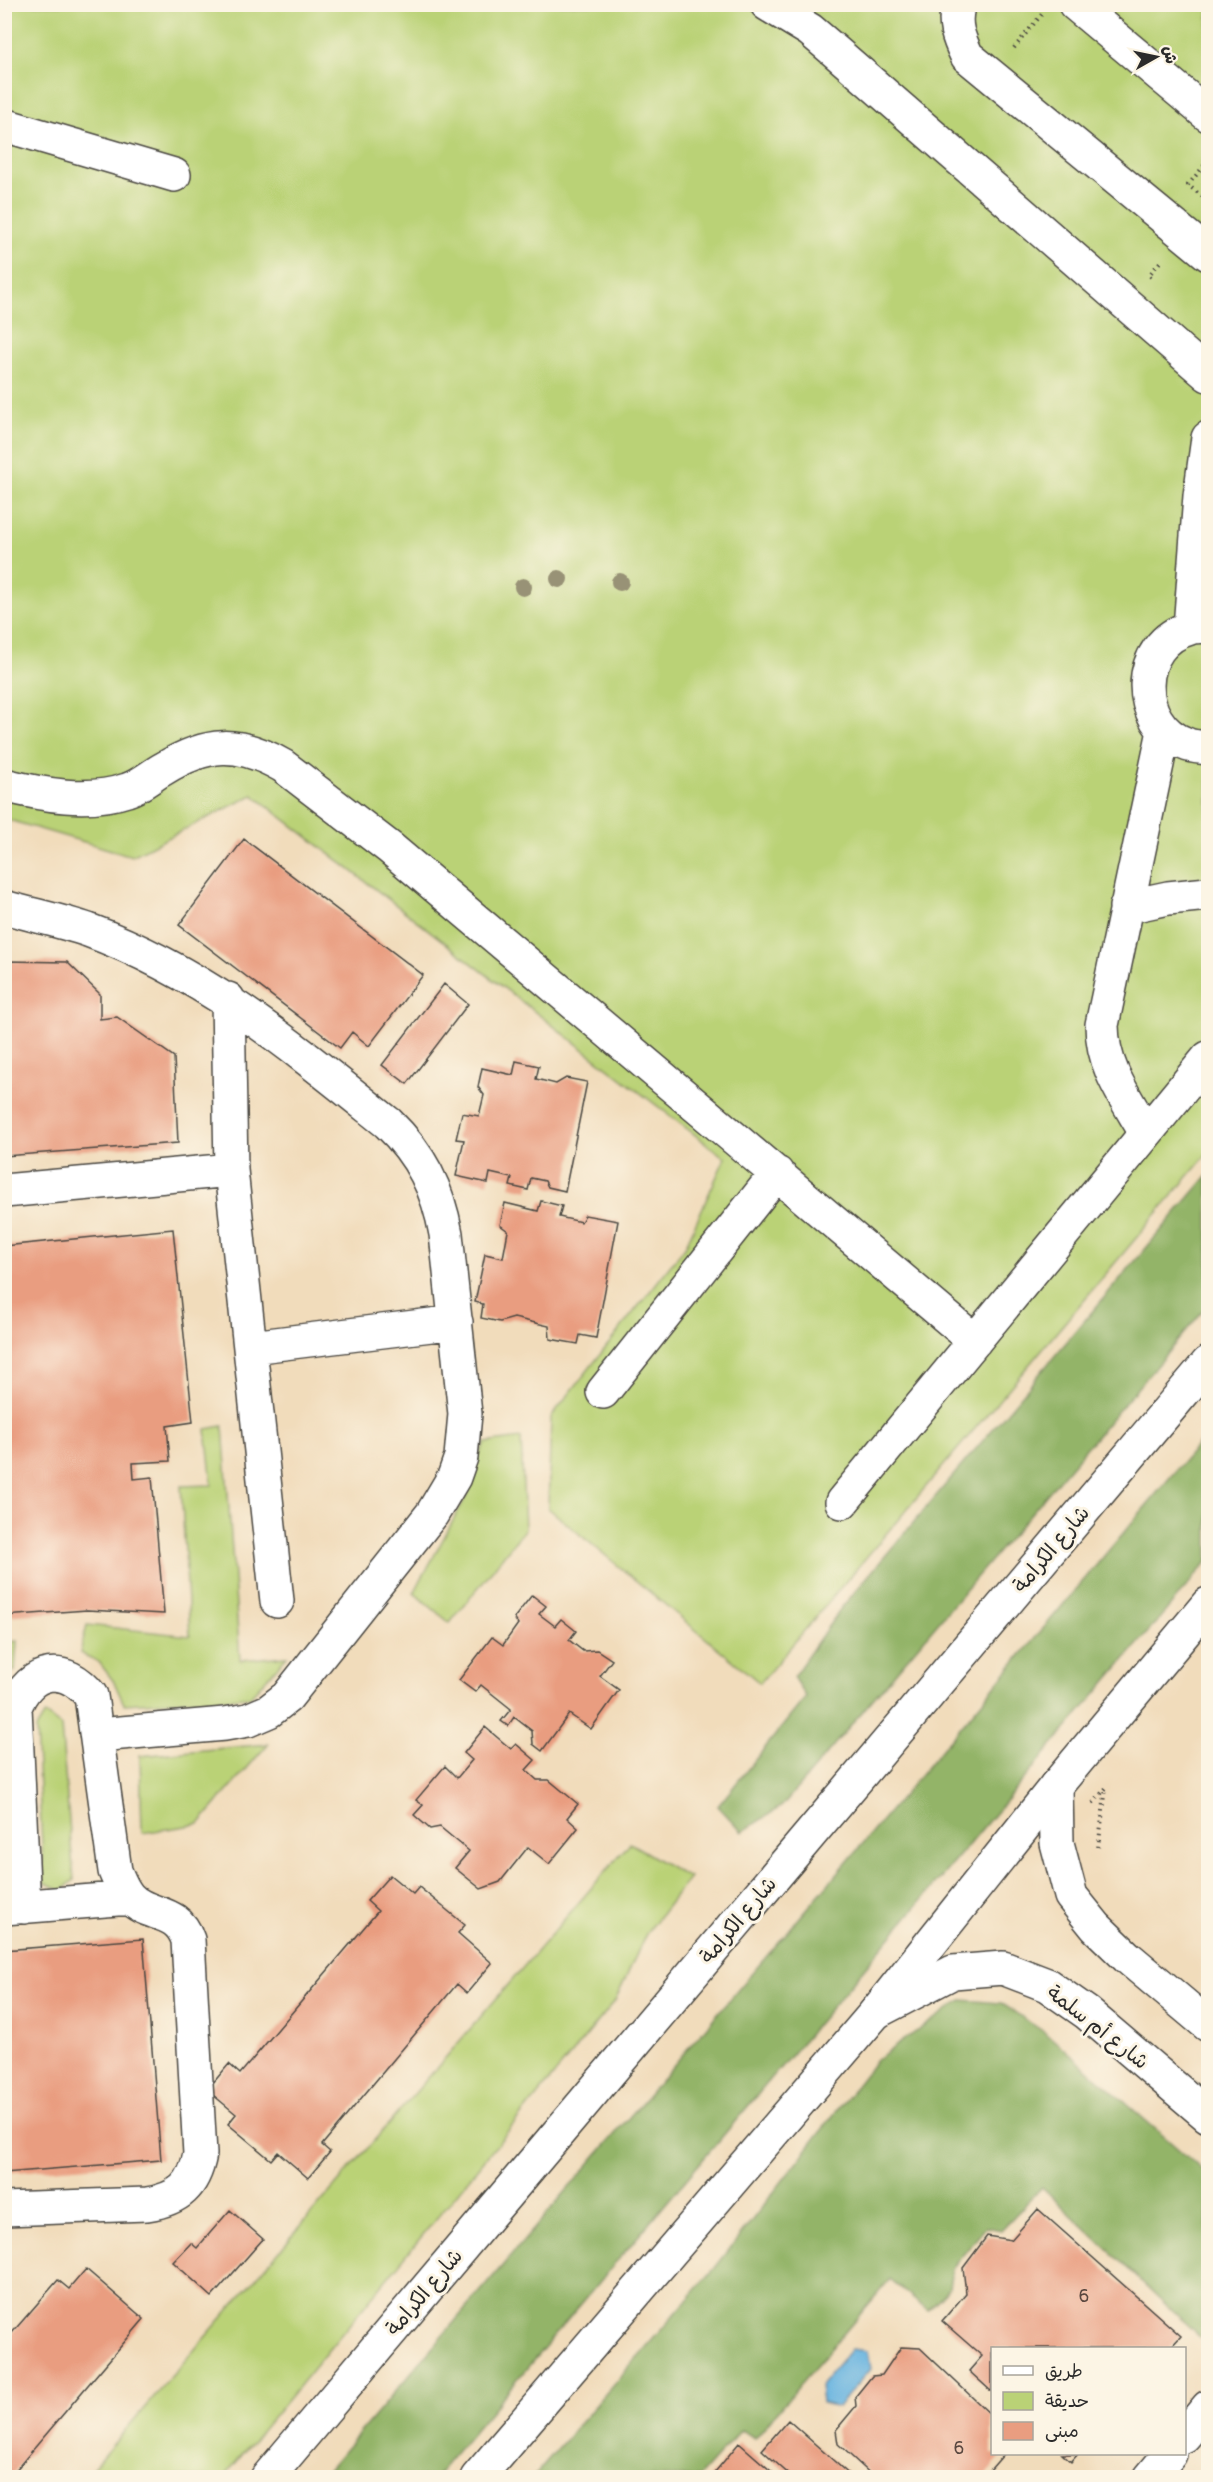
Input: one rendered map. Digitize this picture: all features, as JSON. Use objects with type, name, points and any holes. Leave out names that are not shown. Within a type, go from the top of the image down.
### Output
[{"type":"main road","points":[[767,4],[810,30],[1209,375]]},
{"type":"main road","points":[[959,4],[956,12],[957,35],[968,56],[1209,254]]},
{"type":"main road","points":[[1075,4],[1209,115]]},
{"type":"main road","points":[[4,126],[174,175]]},
{"type":"main road","points":[[1209,438],[1200,496],[1199,627],[1167,640],[1151,660],[1145,685],[1150,710],[1164,731],[1186,745],[1209,748]]},
{"type":"main road","points":[[1146,1133],[1112,1075],[1102,1042],[1104,1008],[1164,731]]},
{"type":"main road","points":[[4,785],[62,796],[96,796],[128,790],[184,756],[202,749],[221,746],[243,748],[264,755],[283,766],[390,848],[975,1341]]},
{"type":"main road","points":[[1126,907],[1168,898],[1209,894]]},
{"type":"main road","points":[[4,907],[87,930],[182,973],[228,999],[287,1042],[388,1123],[407,1141],[422,1162],[434,1185],[442,1209],[456,1322],[465,1414],[462,1446],[454,1477],[432,1514],[287,1697],[269,1711],[248,1720],[98,1735]]},
{"type":"main road","points":[[228,999],[231,1170],[277,1601]]},
{"type":"main road","points":[[842,1502],[1209,1058]]},
{"type":"main road","points":[[4,1191],[231,1170]]},
{"type":"main road","points":[[603,1392],[777,1173]]},
{"type":"main road","points":[[250,1347],[456,1322]]},
{"type":"main road","name":"شارع الكرامة","points":[[267,2478],[1209,1363]]},
{"type":"main road","points":[[477,2478],[876,2012],[1056,1786],[1209,1604]]},
{"type":"main road","points":[[4,2209],[164,2202],[178,2195],[189,2184],[197,2169],[200,2154],[188,1940],[185,1930],[178,1921],[169,1916],[140,1905],[130,1898],[121,1886],[115,1871],[91,1696],[81,1683],[66,1675],[49,1674],[33,1680],[22,1691],[15,1707],[11,1741],[14,1908],[130,1898]]},
{"type":"main road","points":[[1056,1786],[1057,1843],[1071,1896],[1096,1927],[1127,1957],[1209,2025]]},
{"type":"main road","name":"شارع أم سلمة","points":[[876,2012],[953,1972],[1003,1968],[1047,1985],[1087,2013],[1209,2116]]},
{"type":"main road","points":[[1186,2435],[1209,2407]]},
{"type":"main road","points":[[1150,2478],[1169,2455]]},
{"type":"path","points":[[1209,161],[1188,185],[1209,201]]},
{"type":"green space","points":[[4,5],[1208,5],[1208,1153],[760,1683],[548,1508],[551,1417],[685,1247],[725,1158],[253,795],[132,856],[5,819]]},
{"type":"green space","points":[[1208,1175],[1208,1305],[782,1806],[742,1832],[718,1806],[806,1697],[793,1677],[841,1608]]},
{"type":"green space","points":[[223,1426],[240,1660],[287,1656],[250,1697],[124,1704],[114,1682],[99,1662],[80,1653],[87,1625],[190,1636],[181,1486],[212,1485],[206,1429]]},
{"type":"green space","points":[[1208,1432],[1208,1561],[435,2477],[322,2477],[859,1848]]},
{"type":"green space","points":[[521,1438],[525,1529],[450,1623],[414,1593],[469,1491],[474,1462],[485,1443]]},
{"type":"green space","points":[[17,1641],[15,1671],[5,1672],[5,1643]]},
{"type":"green space","points":[[45,1714],[61,1726],[74,1880],[62,1891],[44,1882],[36,1729]]},
{"type":"green space","points":[[268,1744],[199,1824],[142,1833],[140,1756]]},
{"type":"green space","points":[[630,1843],[689,1878],[646,1934],[615,2001],[224,2477],[85,2477]]},
{"type":"green space","points":[[961,2000],[1001,2003],[1047,2034],[1208,2175],[1208,2334],[1203,2340],[1042,2187],[1001,2230],[986,2227],[952,2268],[949,2288],[928,2310],[890,2279],[755,2438],[741,2430],[699,2477],[533,2477],[715,2268],[876,2060]]},
{"type":"water","points":[[851,2349],[867,2351],[870,2369],[838,2407],[822,2403],[820,2386]]},
{"type":"building","points":[[244,839],[423,975],[369,1046],[352,1032],[340,1048],[179,925]]},
{"type":"building","points":[[4,961],[67,962],[100,994],[100,1019],[117,1017],[174,1057],[178,1143],[4,1156]]},
{"type":"building","points":[[444,984],[468,1004],[407,1084],[382,1065]]},
{"type":"building","points":[[516,1061],[539,1066],[536,1079],[556,1084],[566,1078],[587,1082],[565,1191],[548,1187],[545,1181],[531,1178],[528,1190],[510,1186],[512,1178],[490,1173],[488,1183],[456,1176],[464,1140],[456,1139],[462,1113],[479,1116],[484,1095],[478,1087],[482,1068],[513,1075]]},
{"type":"building","points":[[541,1201],[562,1206],[559,1217],[581,1222],[585,1215],[618,1221],[596,1338],[580,1335],[578,1344],[550,1339],[549,1326],[514,1318],[500,1322],[481,1318],[483,1304],[475,1302],[485,1254],[503,1258],[508,1231],[500,1225],[505,1203],[538,1211]]},
{"type":"building","points":[[173,1229],[193,1422],[167,1426],[170,1461],[133,1463],[134,1479],[152,1477],[164,1614],[87,1610],[4,1616],[4,1246]]},
{"type":"building","points":[[532,1595],[546,1606],[539,1614],[555,1626],[561,1619],[576,1631],[569,1640],[583,1651],[597,1650],[612,1660],[600,1676],[619,1690],[591,1729],[569,1714],[542,1751],[533,1744],[532,1731],[514,1717],[508,1726],[501,1721],[511,1709],[481,1685],[475,1692],[459,1680],[492,1637],[503,1645],[518,1624],[514,1618]]},
{"type":"building","points":[[485,1727],[511,1749],[516,1744],[535,1760],[526,1770],[537,1780],[549,1780],[578,1804],[567,1818],[578,1828],[549,1864],[528,1847],[500,1882],[481,1889],[455,1868],[469,1851],[440,1827],[430,1829],[414,1815],[423,1805],[416,1800],[445,1766],[457,1778],[472,1760],[464,1753]]},
{"type":"building","points":[[390,1875],[413,1894],[419,1887],[465,1925],[458,1933],[492,1963],[467,1993],[457,1984],[322,2145],[330,2152],[308,2178],[278,2152],[271,2160],[228,2124],[236,2114],[207,2090],[229,2064],[240,2074],[378,1911],[367,1901]]},
{"type":"building","points":[[143,1939],[161,2160],[4,2173],[4,1950]]},
{"type":"building","points":[[1038,2209],[1181,2336],[1171,2347],[991,2347],[991,2391],[969,2371],[982,2356],[942,2321],[966,2293],[963,2268],[987,2236],[1011,2240]]},
{"type":"building","points":[[230,2210],[263,2239],[212,2297],[173,2262],[191,2243],[197,2248]]},
{"type":"building","points":[[86,2269],[144,2319],[9,2478],[4,2478],[4,2342],[58,2280],[69,2289]]},
{"type":"building","points":[[901,2347],[920,2348],[991,2415],[991,2455],[1003,2455],[983,2478],[875,2478],[838,2444],[836,2430],[856,2406],[855,2397],[872,2376],[882,2375]]},
{"type":"building","points":[[788,2420],[853,2478],[793,2478],[762,2450]]},
{"type":"building","points":[[739,2443],[779,2478],[710,2478]]},
{"type":"building","points":[[1063,2455],[1077,2455],[1071,2462]]}]
